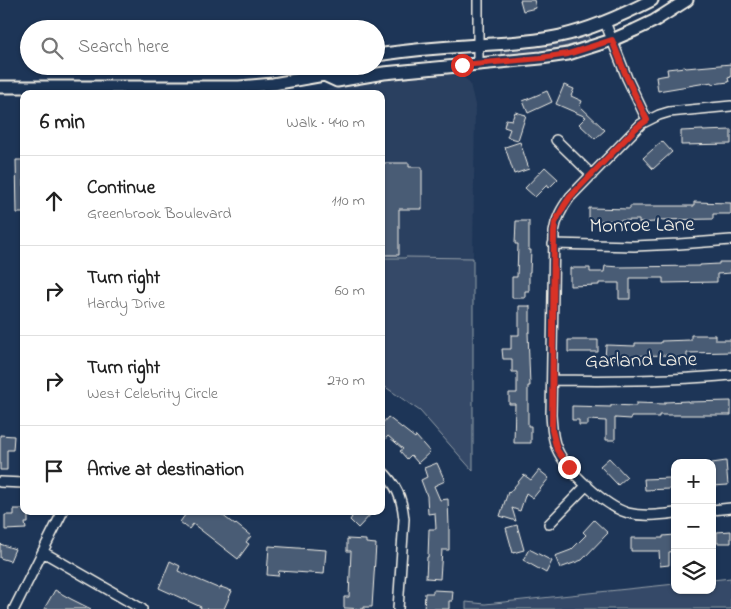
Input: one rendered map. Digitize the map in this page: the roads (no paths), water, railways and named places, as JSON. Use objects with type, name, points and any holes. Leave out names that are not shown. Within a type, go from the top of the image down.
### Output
[{"type":"main road","points":[[385,54],[519,42],[560,36],[623,15],[652,0]]},
{"type":"main road","points":[[385,74],[568,54],[612,40],[654,21],[687,0]]},
{"type":"main road","points":[[0,87],[80,90],[239,87],[273,84],[310,75]]},
{"type":"main road","points":[[331,75],[337,81],[376,75]]},
{"type":"street","points":[[478,0],[478,64]]},
{"type":"street","points":[[605,22],[627,78],[647,120]]},
{"type":"street","points":[[671,513],[644,515],[626,512],[609,504],[586,485],[569,467],[557,450],[554,440],[552,415],[553,244],[555,223],[564,206],[636,128],[647,120],[669,112],[731,106]]},
{"type":"street","points":[[556,140],[592,175]]},
{"type":"street","name":"Monroe Lane","points":[[553,244],[634,246],[731,240]]},
{"type":"street","name":"Garland Lane","points":[[552,380],[650,381],[731,375]]},
{"type":"street","points":[[385,474],[399,493],[403,508],[404,530],[398,609]]},
{"type":"street","points":[[0,482],[20,483]]},
{"type":"street","points":[[549,524],[586,485]]},
{"type":"street","points":[[716,510],[731,508]]},
{"type":"street","points":[[14,609],[62,515]]},
{"type":"street","points":[[43,552],[142,609]]}]
